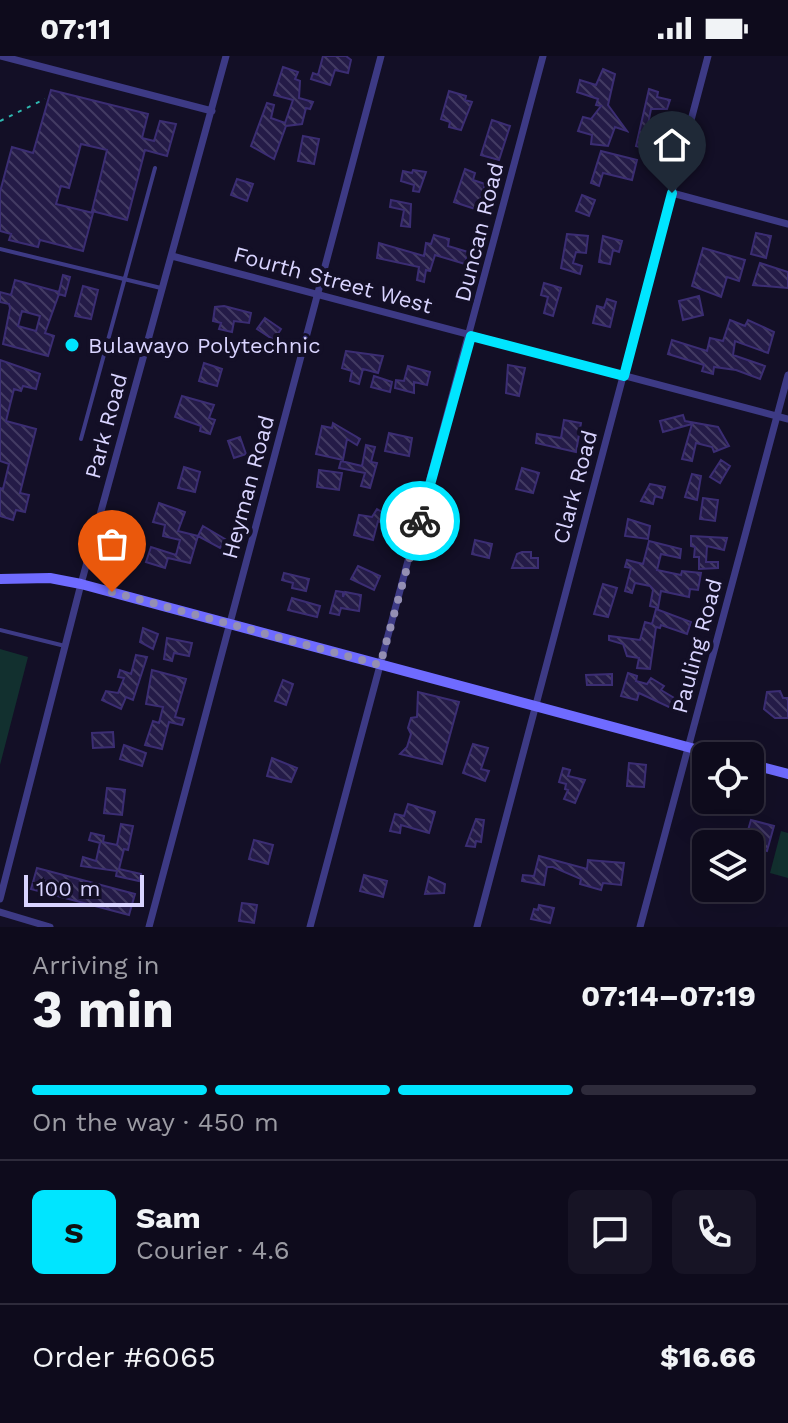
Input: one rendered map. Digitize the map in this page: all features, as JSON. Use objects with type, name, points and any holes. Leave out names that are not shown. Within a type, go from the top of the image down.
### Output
[{"type":"main road","points":[[0,579],[50,578],[81,584],[692,748]]},
{"type":"main road","points":[[764,768],[788,774]]},
{"type":"street","points":[[1,56],[212,111]]},
{"type":"street","name":"Park Road","points":[[0,899],[81,584],[226,56]]},
{"type":"street","name":"Heyman Road","points":[[149,927],[232,625],[381,56]]},
{"type":"street","name":"Duncan Road","points":[[310,927],[471,336],[543,56]]},
{"type":"street","name":"Clark Road","points":[[477,927],[708,56]]},
{"type":"street","points":[[672,193],[788,224]]},
{"type":"street","name":"Fourth Street West","points":[[172,256],[788,419]]},
{"type":"street","name":"Pauling Road","points":[[640,927],[788,375]]},
{"type":"street","points":[[0,912],[50,927]]},
{"type":"lane","points":[[81,439],[155,168]]},
{"type":"lane","points":[[0,249],[163,288]]},
{"type":"lane","points":[[0,630],[65,646]]},
{"type":"path","points":[[0,121],[45,99]]},
{"type":"green space","points":[[0,649],[28,657],[0,765]]},
{"type":"green space","points":[[781,831],[788,833],[788,878],[770,873]]},
{"type":"building","points":[[323,56],[346,56],[351,60],[348,73],[335,70],[330,85],[311,79],[313,73],[318,75]]},
{"type":"building","points":[[283,67],[298,72],[295,79],[300,81],[299,98],[313,102],[310,109],[306,108],[302,124],[286,126],[274,159],[251,146],[267,103],[274,105],[271,118],[285,123],[293,100],[274,95]]},
{"type":"building","points":[[603,69],[615,74],[608,105],[627,131],[615,127],[608,146],[591,144],[592,135],[578,131],[583,117],[591,119],[601,106],[596,105],[598,99],[577,92],[580,80],[596,85]]},
{"type":"building","points":[[649,89],[658,92],[657,97],[670,100],[667,109],[651,109],[647,130],[656,132],[655,138],[649,137],[646,149],[636,146]]},
{"type":"building","points":[[51,90],[148,114],[142,138],[154,141],[160,121],[176,124],[167,156],[145,150],[127,220],[92,211],[107,150],[81,144],[69,188],[61,186],[56,204],[93,213],[83,251],[40,240],[38,247],[9,240],[11,234],[0,231],[0,192],[12,147],[33,153]]},
{"type":"building","points":[[449,91],[466,96],[465,100],[472,102],[461,130],[449,127],[450,122],[441,119]]},
{"type":"building","points":[[492,120],[510,126],[499,160],[481,155]]},
{"type":"building","points":[[303,136],[319,139],[314,164],[298,161]]},
{"type":"building","points":[[601,151],[637,160],[632,180],[603,173],[599,186],[591,183]]},
{"type":"building","points":[[465,169],[475,173],[473,180],[485,184],[478,210],[454,202]]},
{"type":"building","points":[[413,170],[426,172],[419,192],[413,191],[414,185],[401,181],[403,171],[412,173]]},
{"type":"building","points":[[237,179],[253,184],[247,201],[231,195]]},
{"type":"building","points":[[582,195],[595,200],[589,216],[576,211]]},
{"type":"building","points":[[391,200],[411,204],[410,227],[401,226],[404,210],[390,207]]},
{"type":"building","points":[[756,233],[771,236],[766,258],[751,254]]},
{"type":"building","points":[[567,234],[588,236],[586,253],[576,252],[573,263],[582,266],[580,274],[561,268]]},
{"type":"building","points":[[434,235],[449,239],[448,246],[468,252],[465,264],[435,255],[430,271],[426,270],[424,282],[417,280],[419,267],[377,258],[379,243],[424,256],[426,243],[431,244]]},
{"type":"building","points":[[603,236],[622,241],[619,252],[613,250],[610,264],[599,262]]},
{"type":"building","points":[[703,248],[745,260],[739,281],[727,277],[721,297],[692,286]]},
{"type":"building","points":[[760,263],[788,272],[788,288],[753,285]]},
{"type":"building","points":[[63,275],[70,277],[65,296],[59,294],[45,333],[54,336],[48,356],[3,344],[10,308],[9,304],[0,302],[0,292],[11,295],[15,280],[59,292]],"holes":[[[22,311],[40,316],[36,331],[18,326]]]},
{"type":"building","points":[[544,283],[561,288],[553,316],[544,313],[548,297],[541,295]]},
{"type":"building","points":[[83,286],[98,290],[91,319],[75,316]]},
{"type":"building","points":[[699,296],[703,315],[683,320],[679,301]]},
{"type":"building","points":[[607,299],[616,302],[610,327],[593,323],[597,306],[604,308]]},
{"type":"building","points":[[224,306],[251,313],[249,323],[234,321],[232,332],[219,329],[221,323],[213,321],[215,307]]},
{"type":"building","points":[[265,318],[281,329],[274,340],[257,329]]},
{"type":"building","points":[[730,320],[745,326],[748,320],[774,332],[768,353],[735,341],[733,355],[765,366],[760,379],[736,370],[714,367],[713,374],[702,371],[704,365],[668,354],[672,340],[707,351],[710,338],[723,341]]},
{"type":"building","points":[[346,351],[383,356],[378,373],[363,369],[359,384],[350,381],[352,371],[342,368]]},
{"type":"building","points":[[0,360],[40,374],[36,389],[23,386],[21,391],[14,389],[6,421],[36,429],[20,493],[29,495],[25,512],[16,510],[13,520],[0,516],[0,488],[3,489],[9,464],[0,461]]},
{"type":"building","points":[[204,363],[222,369],[217,386],[199,381]]},
{"type":"building","points":[[508,365],[525,368],[519,396],[506,393]]},
{"type":"building","points":[[408,366],[430,372],[427,385],[414,382],[414,393],[395,388],[396,380],[404,381]]},
{"type":"building","points":[[374,376],[392,382],[390,392],[371,387]]},
{"type":"building","points":[[182,396],[214,405],[209,418],[215,420],[210,434],[200,431],[201,426],[175,417]]},
{"type":"building","points":[[683,415],[685,421],[718,427],[729,446],[714,452],[712,447],[696,443],[692,461],[682,459],[692,424],[663,432],[660,421]]},
{"type":"building","points":[[564,420],[581,423],[576,452],[536,443],[537,434],[561,438]]},
{"type":"building","points":[[333,423],[360,439],[357,445],[347,439],[343,460],[316,454],[322,426],[332,428]]},
{"type":"building","points":[[389,433],[412,438],[409,456],[385,451]]},
{"type":"building","points":[[240,437],[246,454],[234,458],[228,441]]},
{"type":"building","points":[[366,445],[375,447],[371,462],[377,463],[370,488],[361,486],[365,473],[339,468],[341,461],[362,466]]},
{"type":"building","points":[[721,460],[730,466],[720,483],[710,477]]},
{"type":"building","points":[[184,467],[200,472],[195,492],[178,488]]},
{"type":"building","points":[[522,468],[539,473],[533,493],[516,489]]},
{"type":"building","points":[[319,470],[342,473],[339,490],[317,487]]},
{"type":"building","points":[[692,474],[701,476],[697,500],[685,497]]},
{"type":"building","points":[[650,484],[665,487],[662,498],[655,496],[653,504],[641,501]]},
{"type":"building","points":[[703,498],[718,500],[715,521],[700,519]]},
{"type":"building","points":[[159,503],[185,512],[178,531],[198,536],[190,563],[168,558],[165,568],[146,562],[151,547],[176,555],[180,540],[163,536],[165,525],[153,522]]},
{"type":"building","points":[[377,509],[387,515],[382,523],[378,521],[373,540],[354,535],[359,515],[372,517]]},
{"type":"building","points":[[628,519],[650,526],[648,539],[625,536]]},
{"type":"building","points":[[203,526],[225,539],[220,548],[198,536]]},
{"type":"building","points":[[691,536],[727,538],[724,550],[707,546],[706,562],[718,562],[718,568],[699,569],[699,557],[694,557],[695,547],[691,546]]},
{"type":"building","points":[[475,540],[492,544],[489,558],[472,554]]},
{"type":"building","points":[[649,541],[681,549],[680,558],[661,554],[657,570],[681,575],[682,571],[701,573],[698,590],[690,589],[689,597],[661,591],[658,608],[650,606],[653,590],[650,586],[635,583],[632,593],[625,591],[631,568],[625,567],[627,560],[643,564]]},
{"type":"building","points":[[531,552],[531,558],[538,558],[538,568],[512,568],[517,554]]},
{"type":"building","points":[[358,566],[380,576],[374,590],[351,579]]},
{"type":"building","points":[[284,573],[309,579],[306,591],[292,588],[293,583],[282,580]]},
{"type":"building","points":[[603,584],[617,588],[608,617],[594,614]]},
{"type":"building","points":[[336,591],[343,592],[343,597],[345,592],[361,595],[359,611],[341,608],[339,615],[330,613]]},
{"type":"building","points":[[292,598],[320,606],[317,617],[288,610]]},
{"type":"building","points":[[656,609],[691,622],[687,634],[661,625],[660,628],[656,627],[650,669],[637,668],[639,658],[627,656],[623,644],[609,640],[609,636],[640,640],[645,622],[652,624]]},
{"type":"building","points":[[143,628],[158,634],[153,649],[140,642]]},
{"type":"building","points":[[167,638],[192,643],[189,656],[174,653],[172,661],[164,659]]},
{"type":"building","points":[[136,655],[147,657],[133,700],[126,697],[121,709],[102,700],[106,691],[118,693],[124,678],[118,677],[120,670],[131,674]]},
{"type":"building","points":[[152,670],[186,679],[175,717],[184,719],[182,725],[169,722],[162,749],[145,745],[153,721],[159,723],[163,707],[146,704]]},
{"type":"building","points":[[628,673],[637,676],[636,681],[647,684],[651,678],[664,686],[661,690],[676,699],[671,708],[639,693],[637,700],[621,696]]},
{"type":"building","points":[[612,674],[612,685],[587,685],[586,675]]},
{"type":"building","points":[[283,680],[293,684],[286,705],[275,701]]},
{"type":"building","points":[[780,691],[783,698],[788,698],[788,718],[775,718],[764,709],[767,692]]},
{"type":"building","points":[[418,692],[459,702],[442,764],[400,754],[407,747],[411,734],[408,728],[411,718],[417,717]]},
{"type":"building","points":[[113,732],[114,747],[93,748],[92,733]]},
{"type":"building","points":[[473,744],[488,748],[481,769],[489,771],[485,781],[463,773]]},
{"type":"building","points":[[124,745],[146,753],[142,766],[120,759]]},
{"type":"building","points":[[272,758],[297,768],[291,782],[267,776]]},
{"type":"building","points":[[629,763],[646,765],[644,787],[627,786]]},
{"type":"building","points":[[563,768],[570,770],[568,776],[585,780],[575,803],[564,799],[568,790],[565,789],[566,784],[559,782]]},
{"type":"building","points":[[107,788],[125,790],[122,815],[104,813]]},
{"type":"building","points":[[408,804],[435,812],[429,833],[401,825],[400,833],[390,831],[395,814],[404,816]]},
{"type":"building","points":[[476,819],[484,820],[481,842],[476,841],[475,847],[466,846]]},
{"type":"building","points":[[751,820],[774,826],[767,851],[764,850],[764,830],[748,830]]},
{"type":"building","points":[[121,824],[133,826],[128,850],[124,849],[119,869],[141,874],[139,881],[116,876],[117,871],[81,866],[83,857],[96,861],[100,843],[89,840],[91,833],[104,836],[103,842],[117,845]]},
{"type":"building","points":[[254,840],[273,845],[268,864],[249,859]]},
{"type":"building","points":[[539,856],[587,869],[588,860],[624,863],[621,885],[603,883],[601,890],[580,884],[581,879],[553,867],[547,867],[544,885],[522,881],[523,875],[534,876]]},
{"type":"building","points":[[37,868],[135,894],[129,915],[31,889]]},
{"type":"building","points":[[364,875],[387,881],[383,897],[360,891]]},
{"type":"building","points":[[429,877],[445,884],[444,893],[425,894]]},
{"type":"building","points":[[242,903],[257,905],[254,923],[239,921]]},
{"type":"building","points":[[539,905],[554,908],[550,923],[531,919]]},
{"type":"way so far","points":[[112,592],[380,665],[420,521]]},
{"type":"place","name":"Bulawayo Polytechnic","points":[[72,345]]},
{"type":"route","points":[[420,521],[471,336],[624,376],[672,193]]}]
